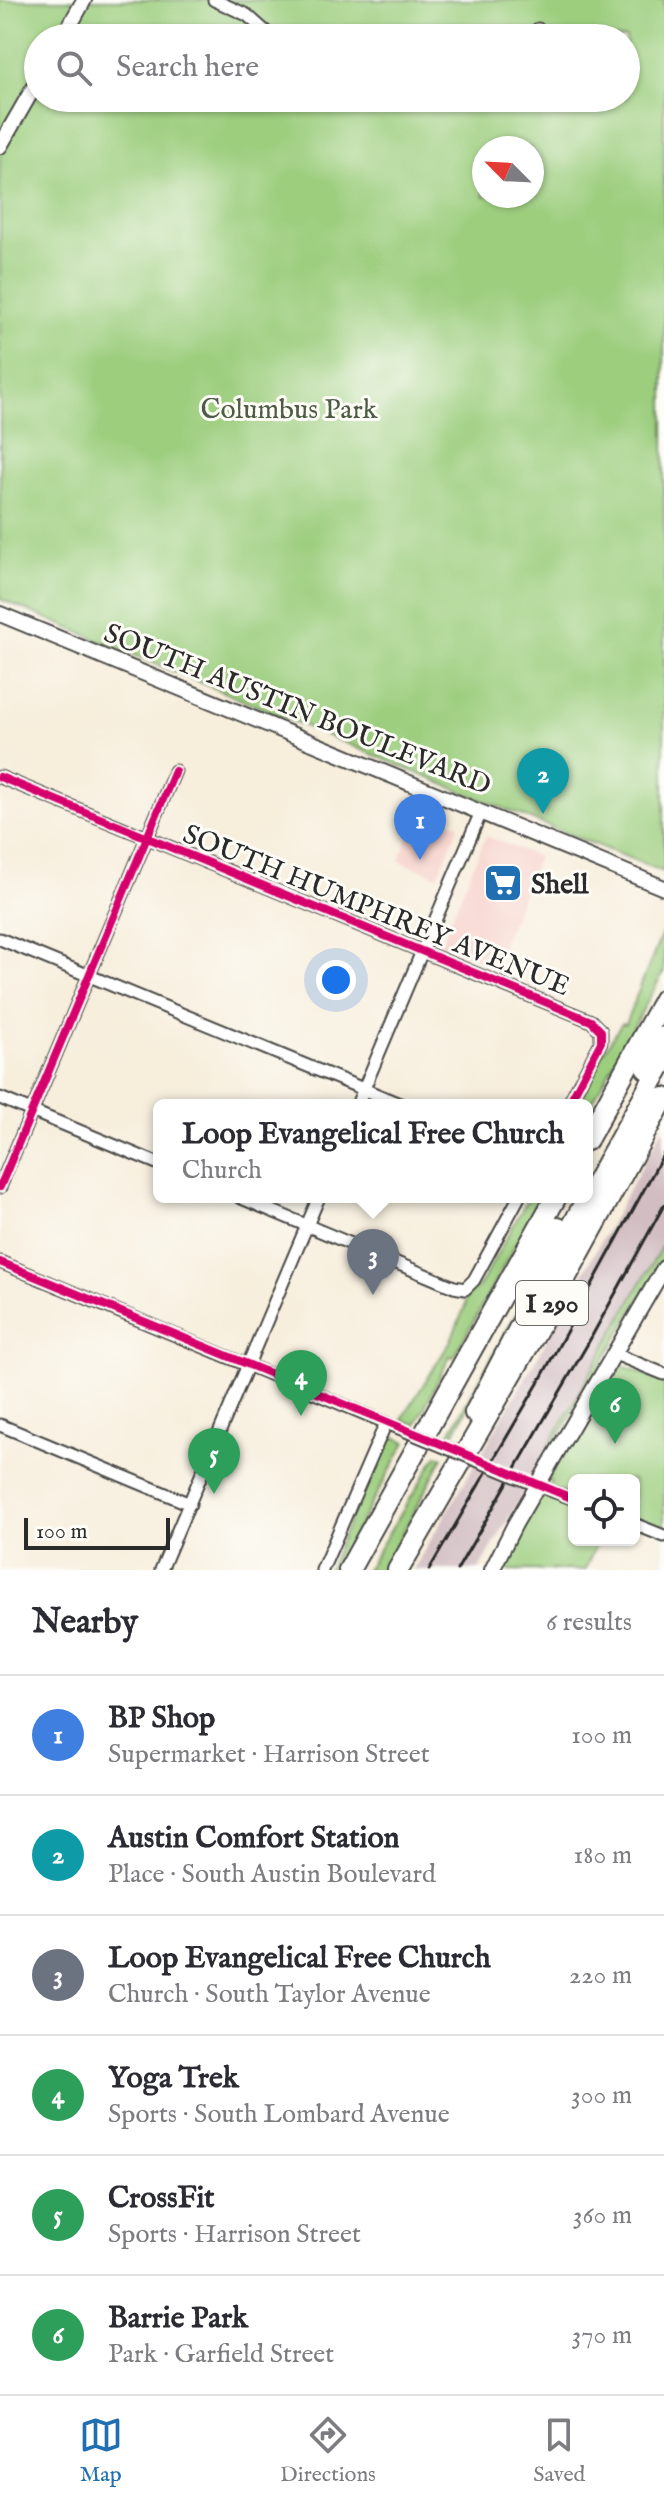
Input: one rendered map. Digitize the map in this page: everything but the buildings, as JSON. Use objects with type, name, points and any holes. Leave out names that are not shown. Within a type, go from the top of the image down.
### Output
[{"type":"highway","points":[[593,1129],[664,999]]},
{"type":"highway","points":[[593,1166],[664,1037]]},
{"type":"highway","points":[[593,1188],[664,1060]]},
{"type":"highway","name":"I 290","points":[[398,1570],[532,1339],[664,1098]]},
{"type":"highway","name":"I 290","points":[[349,1570],[553,1203]]},
{"type":"highway","points":[[469,1356],[510,1306],[572,1203]]},
{"type":"highway","points":[[436,1505],[460,1442],[585,1203]]},
{"type":"street","points":[[214,0],[247,15],[257,24]]},
{"type":"street","points":[[70,24],[82,1]]},
{"type":"street","points":[[0,146],[24,104]]},
{"type":"street","name":"SOUTH AUSTIN BOULEVARD","points":[[0,614],[664,888]]},
{"type":"street","points":[[0,1187],[175,771]]},
{"type":"street","name":"SOUTH HUMPHREY AVENUE","points":[[0,777],[596,1025],[601,1031],[598,1048],[571,1099]]},
{"type":"street","points":[[360,1099],[481,812]]},
{"type":"street","points":[[0,939],[387,1099]]},
{"type":"street","points":[[0,1098],[153,1161]]},
{"type":"street","points":[[254,1203],[465,1289],[474,1280],[516,1203]]},
{"type":"street","points":[[161,1570],[316,1203]]},
{"type":"street","points":[[0,1262],[568,1497]]},
{"type":"street","points":[[492,1570],[533,1484],[615,1354],[664,1268]]},
{"type":"street","points":[[615,1354],[664,1374]]},
{"type":"street","points":[[322,1570],[386,1423]]},
{"type":"street","points":[[0,1425],[190,1504]]},
{"type":"street","points":[[640,1526],[664,1536]]},
{"type":"shaded area","points":[[420,809],[459,825],[438,876],[399,861]]},
{"type":"shaded area","points":[[486,836],[538,857],[493,966],[440,944]]},
{"type":"shaded area","points":[[664,1126],[664,1242],[608,1345],[479,1570],[413,1570],[533,1365]]},
{"type":"green space","name":"Columbus Park","points":[[0,0],[664,0],[664,872],[465,793],[0,599]]},
{"type":"green space","points":[[664,929],[664,971],[593,1101],[582,1099],[602,1054],[622,1023],[625,1024]]},
{"type":"green space","points":[[526,1203],[538,1203],[454,1357],[450,1356],[416,1425],[402,1419],[450,1342],[466,1298],[480,1285]]},
{"type":"green space","points":[[664,1242],[664,1258],[541,1467],[538,1466]]},
{"type":"green space","points":[[518,1310],[451,1440],[447,1438]]},
{"type":"green space","points":[[615,1365],[664,1383],[664,1529],[640,1519],[640,1474],[568,1474],[568,1546],[595,1546],[585,1570],[495,1570],[537,1496],[546,1494],[551,1482],[548,1479]]},
{"type":"green space","points":[[393,1436],[406,1442],[334,1570],[328,1570],[382,1446],[386,1446]]},
{"type":"green space","points":[[437,1455],[443,1457],[383,1570],[366,1570]]},
{"type":"railway","points":[[429,1570],[540,1380],[664,1153]]},
{"type":"railway","points":[[457,1570],[664,1205]]},
{"type":"cycle path","points":[[0,1187],[175,771]]},
{"type":"cycle path","points":[[0,777],[591,1021],[601,1031],[601,1042],[571,1099]]},
{"type":"cycle path","points":[[0,1262],[568,1497]]},
{"type":"place","name":"Austin Comfort Station","points":[[543,814]]},
{"type":"place","name":"BP Shop","points":[[420,860]]},
{"type":"place","name":"Shell","points":[[503,883]]},
{"type":"place","name":"Loop Evangelical Free Church","points":[[373,1295]]},
{"type":"place","name":"Yoga Trek","points":[[301,1416]]},
{"type":"place","name":"Barrie Park","points":[[615,1444]]},
{"type":"place","name":"CrossFit","points":[[214,1494]]}]
